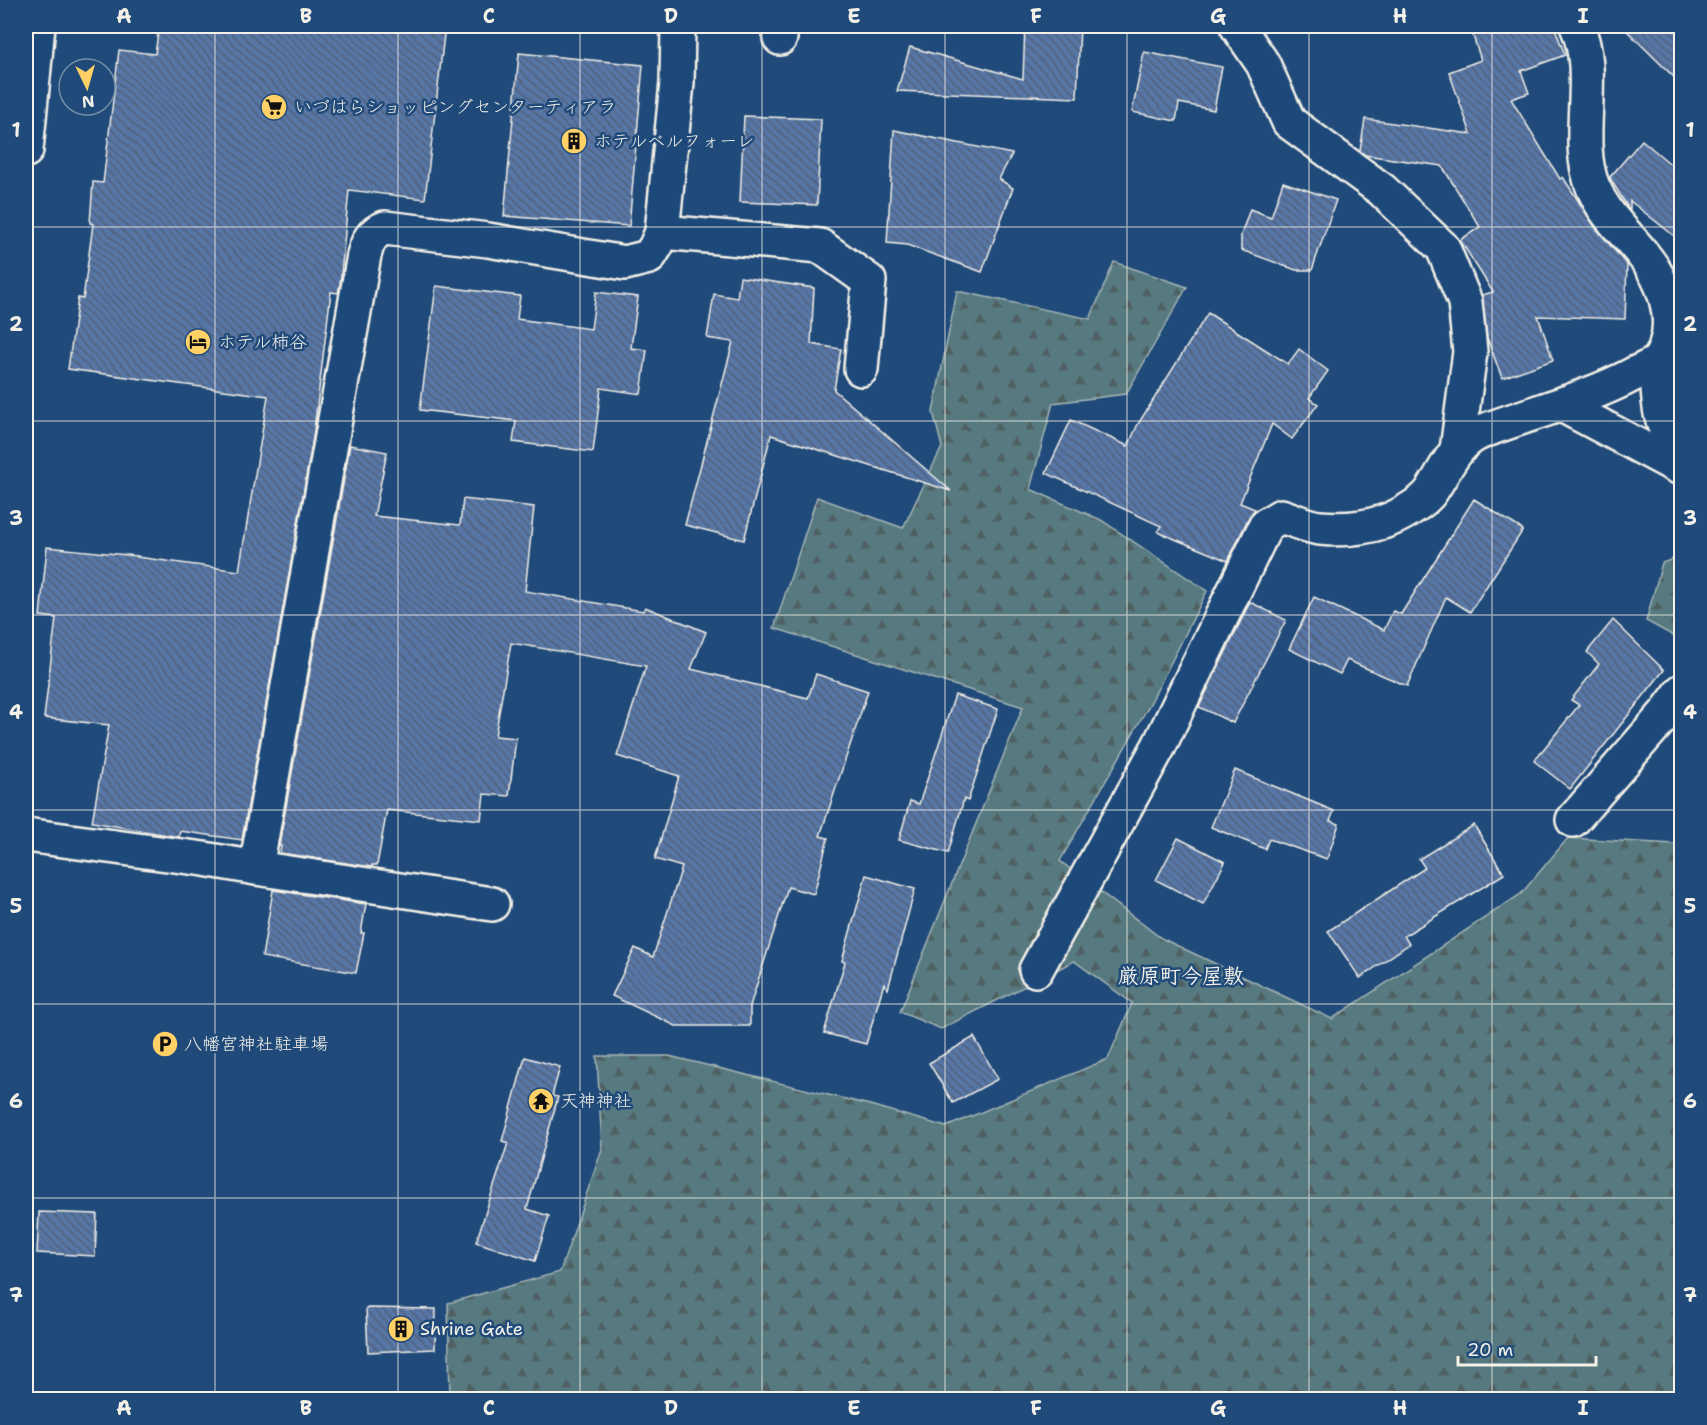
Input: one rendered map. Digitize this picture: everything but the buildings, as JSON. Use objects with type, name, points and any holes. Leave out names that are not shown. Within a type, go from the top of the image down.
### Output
[{"type":"street","points":[[26,150],[38,26]]},
{"type":"street","points":[[256,868],[364,255],[369,238],[376,231],[385,228],[488,240],[625,263],[649,257],[662,232],[676,83],[678,26]]},
{"type":"street","points":[[1237,26],[1263,64],[1289,122],[1382,190],[1443,248],[1465,302],[1470,352],[1457,450]]},
{"type":"street","points":[[1577,26],[1583,38],[1587,76],[1585,110],[1587,162],[1592,184],[1603,209],[1646,257],[1659,280],[1668,306],[1670,325],[1666,346],[1657,362],[1658,401],[1663,427],[1682,459]]},
{"type":"street","points":[[662,232],[820,246],[869,281],[861,369]]},
{"type":"street","points":[[1036,970],[1159,747],[1266,525],[1281,516],[1319,528],[1354,528],[1385,522],[1408,510],[1431,492],[1457,450],[1478,433],[1608,387],[1657,362]]},
{"type":"street","points":[[1562,405],[1682,469]]},
{"type":"street","points":[[1573,820],[1665,714],[1682,691]]},
{"type":"street","points":[[26,835],[204,859],[492,904]]},
{"type":"green space","points":[[1114,262],[1187,287],[1126,394],[1053,403],[1030,489],[1101,520],[1207,591],[1152,700],[1060,861],[1161,938],[1332,1019],[1521,894],[1568,838],[1675,844],[1681,847],[1681,1399],[450,1399],[448,1303],[560,1272],[602,1149],[597,1056],[669,1056],[870,1105],[946,1127],[1108,1059],[1132,1003],[1074,961],[941,1029],[900,1012],[1023,707],[774,628],[817,497],[903,528],[942,447],[933,412],[957,291],[1090,319]]},
{"type":"green space","points":[[1682,556],[1681,640],[1646,621],[1662,563]]},
{"type":"place","name":"いづはらショッピングセンターティアラ","points":[[274,107]]},
{"type":"place","name":"ホテルベルフォーレ","points":[[574,141]]},
{"type":"place","name":"ホテル柿谷","points":[[198,342]]},
{"type":"place","name":"八幡宮神社駐車場","points":[[165,1044]]},
{"type":"place","name":"天神神社","points":[[541,1101]]},
{"type":"place","name":"Shrine Gate","points":[[401,1329]]},
{"type":"district","name":"厳原町今屋敷","points":[[1181,976]]}]
